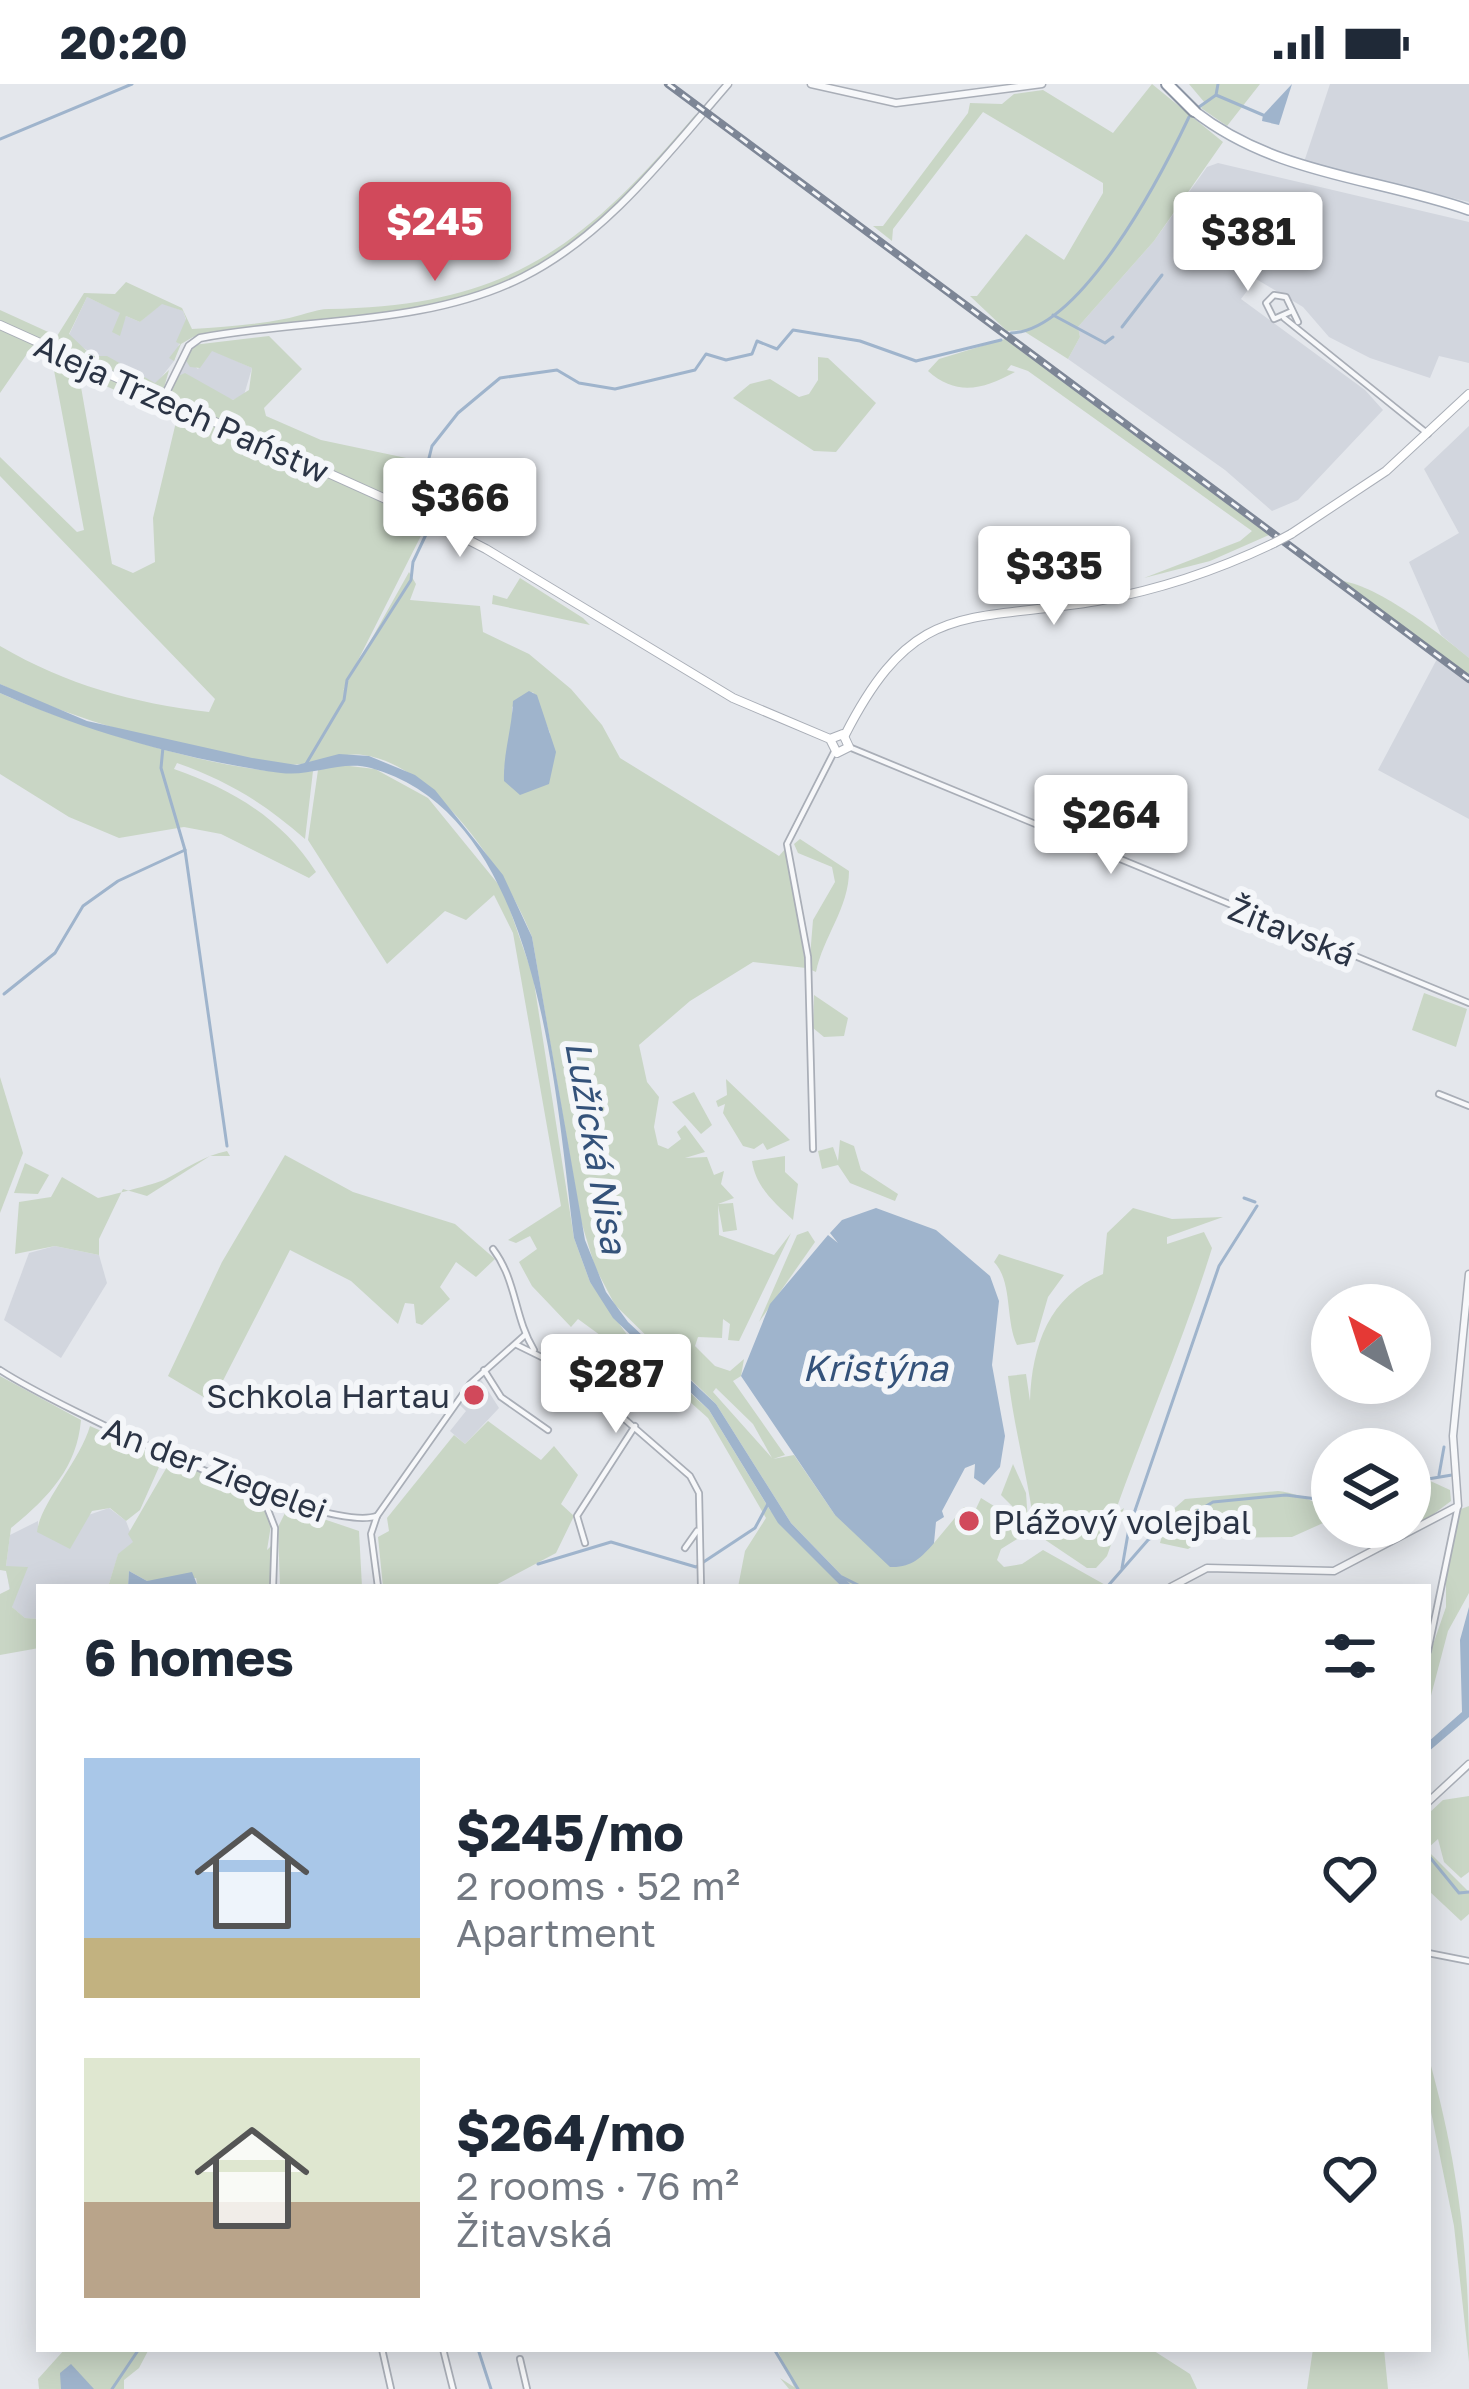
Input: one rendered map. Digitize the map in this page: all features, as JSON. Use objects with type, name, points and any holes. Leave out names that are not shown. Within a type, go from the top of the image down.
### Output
[{"type":"highway","points":[[1167,84],[1194,111]]},
{"type":"main road","points":[[1194,111],[1249,147],[1294,166],[1468,210]]},
{"type":"main road","name":"Aleja Trzech Państw","points":[[0,326],[430,520],[733,698],[830,740]]},
{"type":"main road","points":[[844,735],[849,747],[834,752],[830,740],[844,735],[889,663],[910,642],[947,622],[1132,594],[1198,575],[1274,543],[1358,493],[1469,394]]},
{"type":"street","points":[[163,400],[189,346],[200,338],[440,305],[523,277],[615,209],[728,84]]},
{"type":"street","points":[[811,84],[867,99],[912,103],[1042,84]]},
{"type":"street","points":[[1287,315],[1428,434]]},
{"type":"street","points":[[1411,419],[1446,416]]},
{"type":"street","name":"Žitavská","points":[[849,747],[1469,1003]]},
{"type":"street","points":[[813,1149],[808,957],[787,844],[834,752]]},
{"type":"street","points":[[1438,1094],[1468,1106],[1469,1096]]},
{"type":"street","points":[[493,1249],[516,1289],[525,1335],[534,1350],[635,1426],[694,1482],[699,1498],[701,1584]]},
{"type":"street","points":[[1431,1636],[1458,1506],[1455,1400],[1469,1274]]},
{"type":"street","points":[[377,1516],[484,1370],[525,1335]]},
{"type":"street","points":[[517,1346],[534,1350]]},
{"type":"street","name":"An der Ziegelei","points":[[0,1370],[72,1411],[261,1492],[361,1521],[377,1516]]},
{"type":"street","points":[[484,1370],[501,1397],[548,1430]]},
{"type":"street","points":[[585,1543],[577,1516],[635,1426]]},
{"type":"street","points":[[261,1492],[274,1528],[273,1584]]},
{"type":"street","points":[[1177,1584],[1208,1568],[1334,1571],[1458,1506]]},
{"type":"street","name":"An der Ziegelei","points":[[371,1534],[377,1516]]},
{"type":"street","name":"An der Ziegelei","points":[[361,1521],[371,1534]]},
{"type":"street","points":[[685,1548],[697,1531]]},
{"type":"street","points":[[371,1534],[378,1584]]},
{"type":"street","points":[[1431,1799],[1469,1764]]},
{"type":"street","points":[[1431,1953],[1469,1961]]},
{"type":"street","points":[[383,2352],[391,2389]]},
{"type":"street","points":[[444,2352],[453,2389]]},
{"type":"street","points":[[520,2359],[527,2389]]},
{"type":"shaded area","points":[[1330,84],[1469,84],[1469,202],[1304,162]]},
{"type":"shaded area","points":[[1218,163],[1469,222],[1469,363],[1439,356],[1430,378],[1370,358],[1329,337],[1303,307],[1256,279],[1241,299],[1365,390],[1383,410],[1298,500],[1272,511],[1225,470],[1068,359],[1080,337],[1078,327],[1154,241],[1207,167]]},
{"type":"shaded area","points":[[87,297],[121,313],[118,334],[126,316],[140,322],[162,303],[183,311],[186,320],[174,361],[156,384],[77,345],[69,335]]},
{"type":"shaded area","points":[[1009,333],[1469,675],[1469,819],[1378,770],[1437,659],[1005,339]]},
{"type":"shaded area","points":[[212,350],[252,368],[244,395],[233,400],[176,377],[185,359],[198,369]]},
{"type":"shaded area","points":[[1469,426],[1469,658],[1441,635],[1409,562],[1459,533],[1424,469]]},
{"type":"shaded area","points":[[55,1246],[99,1255],[107,1283],[61,1358],[4,1320],[29,1253]]},
{"type":"shaded area","points":[[480,1378],[499,1408],[465,1444],[450,1431],[466,1411],[459,1404]]},
{"type":"shaded area","points":[[109,1508],[126,1521],[134,1542],[118,1555],[109,1584],[36,1584],[36,1619],[25,1618],[12,1607],[6,1566],[10,1535],[38,1521],[38,1532]]},
{"type":"green space","points":[[1152,84],[1223,142],[1154,241],[1078,327],[1080,337],[1068,359],[1022,330],[1007,331],[970,296],[977,296],[1026,234],[1064,260],[1103,193],[1103,183],[983,112],[893,229],[892,241],[873,226],[883,226],[968,113],[970,103],[1002,104],[1014,94],[1043,90],[1113,133]]},
{"type":"green space","points":[[1189,84],[1260,84],[1227,126],[1201,108],[1205,103]]},
{"type":"green space","points":[[696,114],[672,149],[581,234],[534,268],[481,292],[401,312],[193,337],[181,344],[174,361],[169,358],[180,344],[176,342],[186,319],[183,311],[162,304],[140,322],[126,316],[120,336],[112,332],[120,313],[87,297],[69,334],[92,356],[107,356],[155,383],[169,370],[162,395],[168,397],[176,377],[185,373],[233,400],[249,390],[252,368],[212,351],[200,368],[190,367],[185,359],[193,345],[269,336],[302,369],[264,408],[266,416],[321,440],[411,459],[434,510],[343,690],[409,572],[416,584],[410,600],[480,606],[483,632],[529,654],[571,689],[602,725],[620,758],[779,856],[786,848],[806,968],[753,962],[690,1001],[639,1045],[647,1082],[659,1097],[654,1127],[658,1145],[668,1149],[681,1139],[677,1132],[685,1125],[705,1152],[685,1158],[707,1157],[714,1175],[724,1171],[721,1184],[734,1198],[718,1204],[733,1203],[737,1230],[723,1232],[718,1205],[719,1235],[774,1255],[791,1233],[739,1341],[728,1340],[730,1324],[723,1319],[722,1338],[698,1337],[695,1346],[715,1366],[730,1371],[744,1359],[741,1376],[733,1381],[785,1455],[773,1459],[794,1455],[835,1515],[934,1543],[964,1507],[974,1513],[981,1498],[1015,1519],[1003,1532],[1011,1530],[1019,1538],[1001,1549],[997,1560],[1004,1567],[1022,1564],[1043,1550],[1104,1584],[850,1584],[791,1523],[716,1404],[615,1305],[595,1267],[581,1221],[532,937],[487,855],[416,778],[363,755],[292,765],[174,744],[67,712],[0,684],[0,646],[50,672],[127,697],[209,712],[215,699],[0,476],[0,457],[77,532],[84,530],[53,365],[29,351],[0,393],[0,310],[57,336],[84,293],[115,294],[126,282],[182,308],[192,329],[446,296],[538,260],[616,200]],"holes":[[[89,379],[174,415],[153,518],[155,562],[133,573],[112,564],[81,387]],[[533,692],[550,733],[504,770],[512,738],[512,707]],[[716,1388],[753,1424],[772,1458],[713,1392]]]},
{"type":"green space","points":[[1005,339],[1269,535],[1210,561],[1144,578],[1240,541],[1252,531],[1028,371],[1011,365],[1007,370],[1015,372],[971,388],[949,385],[928,371],[939,359]]},
{"type":"green space","points":[[818,357],[828,358],[876,403],[836,452],[814,451],[733,398],[750,384],[770,379],[799,397],[809,394],[818,380]]},
{"type":"green space","points":[[520,578],[590,625],[492,604],[493,595],[507,599]]},
{"type":"green space","points":[[1342,581],[1391,601],[1426,624],[1469,658],[1469,675]]},
{"type":"green space","points":[[0,693],[68,720],[201,759],[282,772],[313,771],[305,839],[229,785],[177,763],[174,769],[254,808],[287,836],[316,872],[309,878],[221,834],[184,827],[119,838],[69,817],[0,774]]},
{"type":"green space","points":[[341,765],[375,769],[428,798],[503,890],[533,976],[574,1238],[590,1282],[630,1339],[709,1410],[770,1510],[839,1584],[739,1584],[745,1551],[766,1518],[708,1418],[625,1344],[615,1346],[578,1319],[571,1327],[532,1286],[519,1262],[537,1249],[530,1236],[516,1243],[508,1240],[561,1206],[513,933],[494,895],[466,920],[445,911],[387,964],[308,840],[318,770]]},
{"type":"green space","points":[[800,839],[849,871],[845,897],[816,972],[809,969],[813,920],[835,882],[832,867],[798,853],[794,844]]},
{"type":"green space","points":[[1424,993],[1467,1009],[1456,1047],[1412,1030]]},
{"type":"green space","points":[[814,995],[848,1018],[844,1036],[824,1037],[813,1028]]},
{"type":"green space","points":[[0,1077],[23,1153],[0,1213]]},
{"type":"green space","points":[[726,1079],[790,1140],[767,1150],[763,1143],[754,1149],[743,1146],[723,1113],[725,1104],[718,1107],[716,1101],[727,1095]]},
{"type":"green space","points":[[694,1092],[712,1125],[701,1134],[672,1102]]},
{"type":"green space","points":[[840,1140],[854,1146],[861,1170],[898,1194],[895,1201],[850,1183],[838,1165],[822,1169],[818,1151],[833,1147],[838,1161]]},
{"type":"green space","points":[[285,1155],[353,1192],[455,1224],[495,1259],[476,1277],[456,1262],[440,1287],[450,1299],[422,1325],[416,1323],[414,1304],[405,1303],[398,1324],[351,1281],[290,1250],[212,1402],[168,1376],[222,1262]]},
{"type":"green space","points":[[209,1156],[147,1196],[128,1191],[164,1180]]},
{"type":"green space","points":[[785,1156],[785,1172],[798,1184],[793,1220],[762,1187],[752,1161]]},
{"type":"green space","points":[[25,1163],[49,1175],[38,1194],[14,1193]]},
{"type":"green space","points":[[62,1177],[98,1198],[121,1192],[99,1239],[99,1255],[55,1246],[15,1254],[19,1202],[51,1197]]},
{"type":"green space","points":[[1133,1208],[1172,1219],[1223,1217],[1167,1237],[1167,1244],[1204,1232],[1212,1248],[1114,1515],[1124,1508],[1107,1556],[1096,1568],[1087,1568],[1035,1533],[1008,1376],[1026,1374],[1030,1401],[1035,1361],[1047,1325],[1069,1295],[1103,1274],[1107,1233]]},
{"type":"green space","points":[[808,1231],[815,1242],[759,1322],[797,1235]]},
{"type":"green space","points":[[999,1254],[1064,1275],[1048,1297],[1035,1342],[1017,1345],[1004,1280],[994,1262]]},
{"type":"green space","points":[[0,1376],[81,1420],[74,1453],[58,1481],[11,1528],[6,1566],[28,1567],[12,1607],[25,1618],[36,1619],[36,1649],[0,1655],[0,1594],[10,1589],[6,1571],[0,1570]]},
{"type":"green space","points":[[488,1421],[541,1460],[554,1446],[578,1475],[561,1504],[574,1516],[556,1553],[498,1584],[383,1584],[378,1537],[389,1531],[387,1518],[454,1435],[465,1444]]},
{"type":"green space","points":[[90,1426],[163,1458],[140,1510],[126,1521],[110,1508],[92,1511],[70,1549],[37,1532]]},
{"type":"green space","points":[[171,1460],[261,1496],[271,1525],[267,1550],[273,1544],[272,1584],[197,1584],[196,1578],[147,1581],[129,1571],[128,1584],[109,1584],[118,1554],[133,1542],[128,1534]]},
{"type":"green space","points":[[1013,1464],[1026,1493],[1028,1522],[1001,1495]]},
{"type":"green space","points":[[1431,1481],[1450,1490],[1451,1501],[1431,1516]]},
{"type":"green space","points":[[1278,1491],[1293,1494],[1311,1500],[1311,1528],[1292,1537],[1205,1538],[1188,1549],[1160,1543],[1168,1514],[1185,1499]]},
{"type":"green space","points":[[1469,1506],[1469,1593],[1448,1631],[1431,1696],[1431,1650],[1446,1607],[1446,1571],[1461,1509]]},
{"type":"green space","points":[[288,1507],[359,1531],[362,1584],[280,1584],[278,1527]]},
{"type":"green space","points":[[1469,1796],[1469,1872],[1461,1878],[1444,1862],[1438,1839],[1431,1845],[1431,1811],[1443,1800]]},
{"type":"green space","points":[[1431,1854],[1469,1892],[1469,1914],[1461,1921],[1431,1893]]},
{"type":"green space","points":[[1431,2067],[1460,2207],[1469,2362],[1454,2226],[1431,2112]]},
{"type":"green space","points":[[62,2352],[147,2352],[139,2368],[124,2380],[124,2389],[39,2389],[38,2379]]},
{"type":"green space","points":[[778,2352],[1156,2352],[1190,2374],[1197,2389],[789,2389],[780,2378],[794,2387]]},
{"type":"green space","points":[[1313,2352],[1384,2352],[1388,2389],[1307,2389]]},
{"type":"water","points":[[1292,84],[1279,125],[1262,121],[1263,115]]},
{"type":"water","points":[[0,684],[87,721],[252,758],[297,765],[339,754],[369,756],[415,775],[435,790],[503,875],[532,937],[585,1240],[606,1292],[628,1322],[716,1404],[791,1523],[850,1584],[839,1584],[778,1523],[709,1410],[613,1318],[590,1282],[574,1238],[547,1039],[530,967],[505,900],[472,841],[428,796],[371,768],[348,766],[292,774],[209,760],[138,743],[0,693]]},
{"type":"water","points":[[529,691],[537,695],[556,752],[549,784],[520,795],[504,781],[505,761],[513,701]]},
{"type":"water","name":"Kristýna","points":[[876,1208],[936,1230],[990,1276],[999,1301],[992,1365],[1005,1436],[1000,1467],[984,1485],[974,1478],[975,1464],[965,1468],[942,1511],[944,1517],[936,1522],[934,1543],[915,1561],[897,1567],[890,1567],[835,1515],[741,1376],[770,1304],[828,1235],[838,1243],[830,1233],[842,1220]]},
{"type":"water","points":[[129,1571],[147,1581],[192,1572],[197,1584],[128,1584]]},
{"type":"water","points":[[1469,1607],[1469,1717],[1431,1749],[1431,1739],[1462,1712],[1460,1640]]},
{"type":"water","points":[[71,2364],[94,2389],[61,2389],[60,2373]]},
{"type":"waterway","points":[[0,139],[132,84]]},
{"type":"waterway","points":[[1199,107],[1216,95],[1218,84]]},
{"type":"waterway","points":[[1216,95],[1263,115]]},
{"type":"waterway","points":[[1011,333],[1038,326],[1091,279],[1139,211],[1189,117]]},
{"type":"waterway","points":[[1122,327],[1162,275]]},
{"type":"waterway","points":[[1053,315],[1105,343],[1113,337]]},
{"type":"waterway","points":[[435,516],[421,490],[432,446],[458,413],[500,378],[557,370],[579,383],[615,389],[695,370],[706,354],[726,360],[752,354],[757,341],[777,349],[793,330],[860,341],[916,361],[1001,340]]},
{"type":"waterway","points":[[306,764],[344,700],[347,680],[411,580],[413,562],[430,526]]},
{"type":"waterway","points":[[163,747],[161,768],[185,850],[227,1146]]},
{"type":"waterway","points":[[4,994],[55,953],[83,906],[118,881],[185,850]]},
{"type":"waterway","points":[[1244,1198],[1255,1202]]},
{"type":"waterway","points":[[1122,1568],[1129,1528],[1219,1266],[1257,1206]]},
{"type":"waterway","points":[[1439,1475],[1444,1447]]},
{"type":"waterway","points":[[1431,1478],[1452,1475]]},
{"type":"waterway","points":[[1110,1584],[1148,1540],[1213,1502],[1286,1495],[1311,1498]]},
{"type":"waterway","points":[[538,1564],[611,1542],[696,1567],[755,1528],[769,1502]]},
{"type":"waterway","points":[[842,1577],[856,1584]]},
{"type":"waterway","points":[[1431,1859],[1459,1893],[1469,1892]]},
{"type":"waterway","points":[[112,2389],[137,2352]]},
{"type":"waterway","points":[[479,2352],[491,2389]]},
{"type":"waterway","points":[[776,2352],[798,2389]]},
{"type":"railway","points":[[668,84],[1469,679]]},
{"type":"place","name":"Schkola Hartau","points":[[474,1395]]},
{"type":"place","name":"Plážový volejbal","points":[[969,1521]]},
{"type":"water label","name":"Lužická Nisa","points":[[597,1147]]}]
